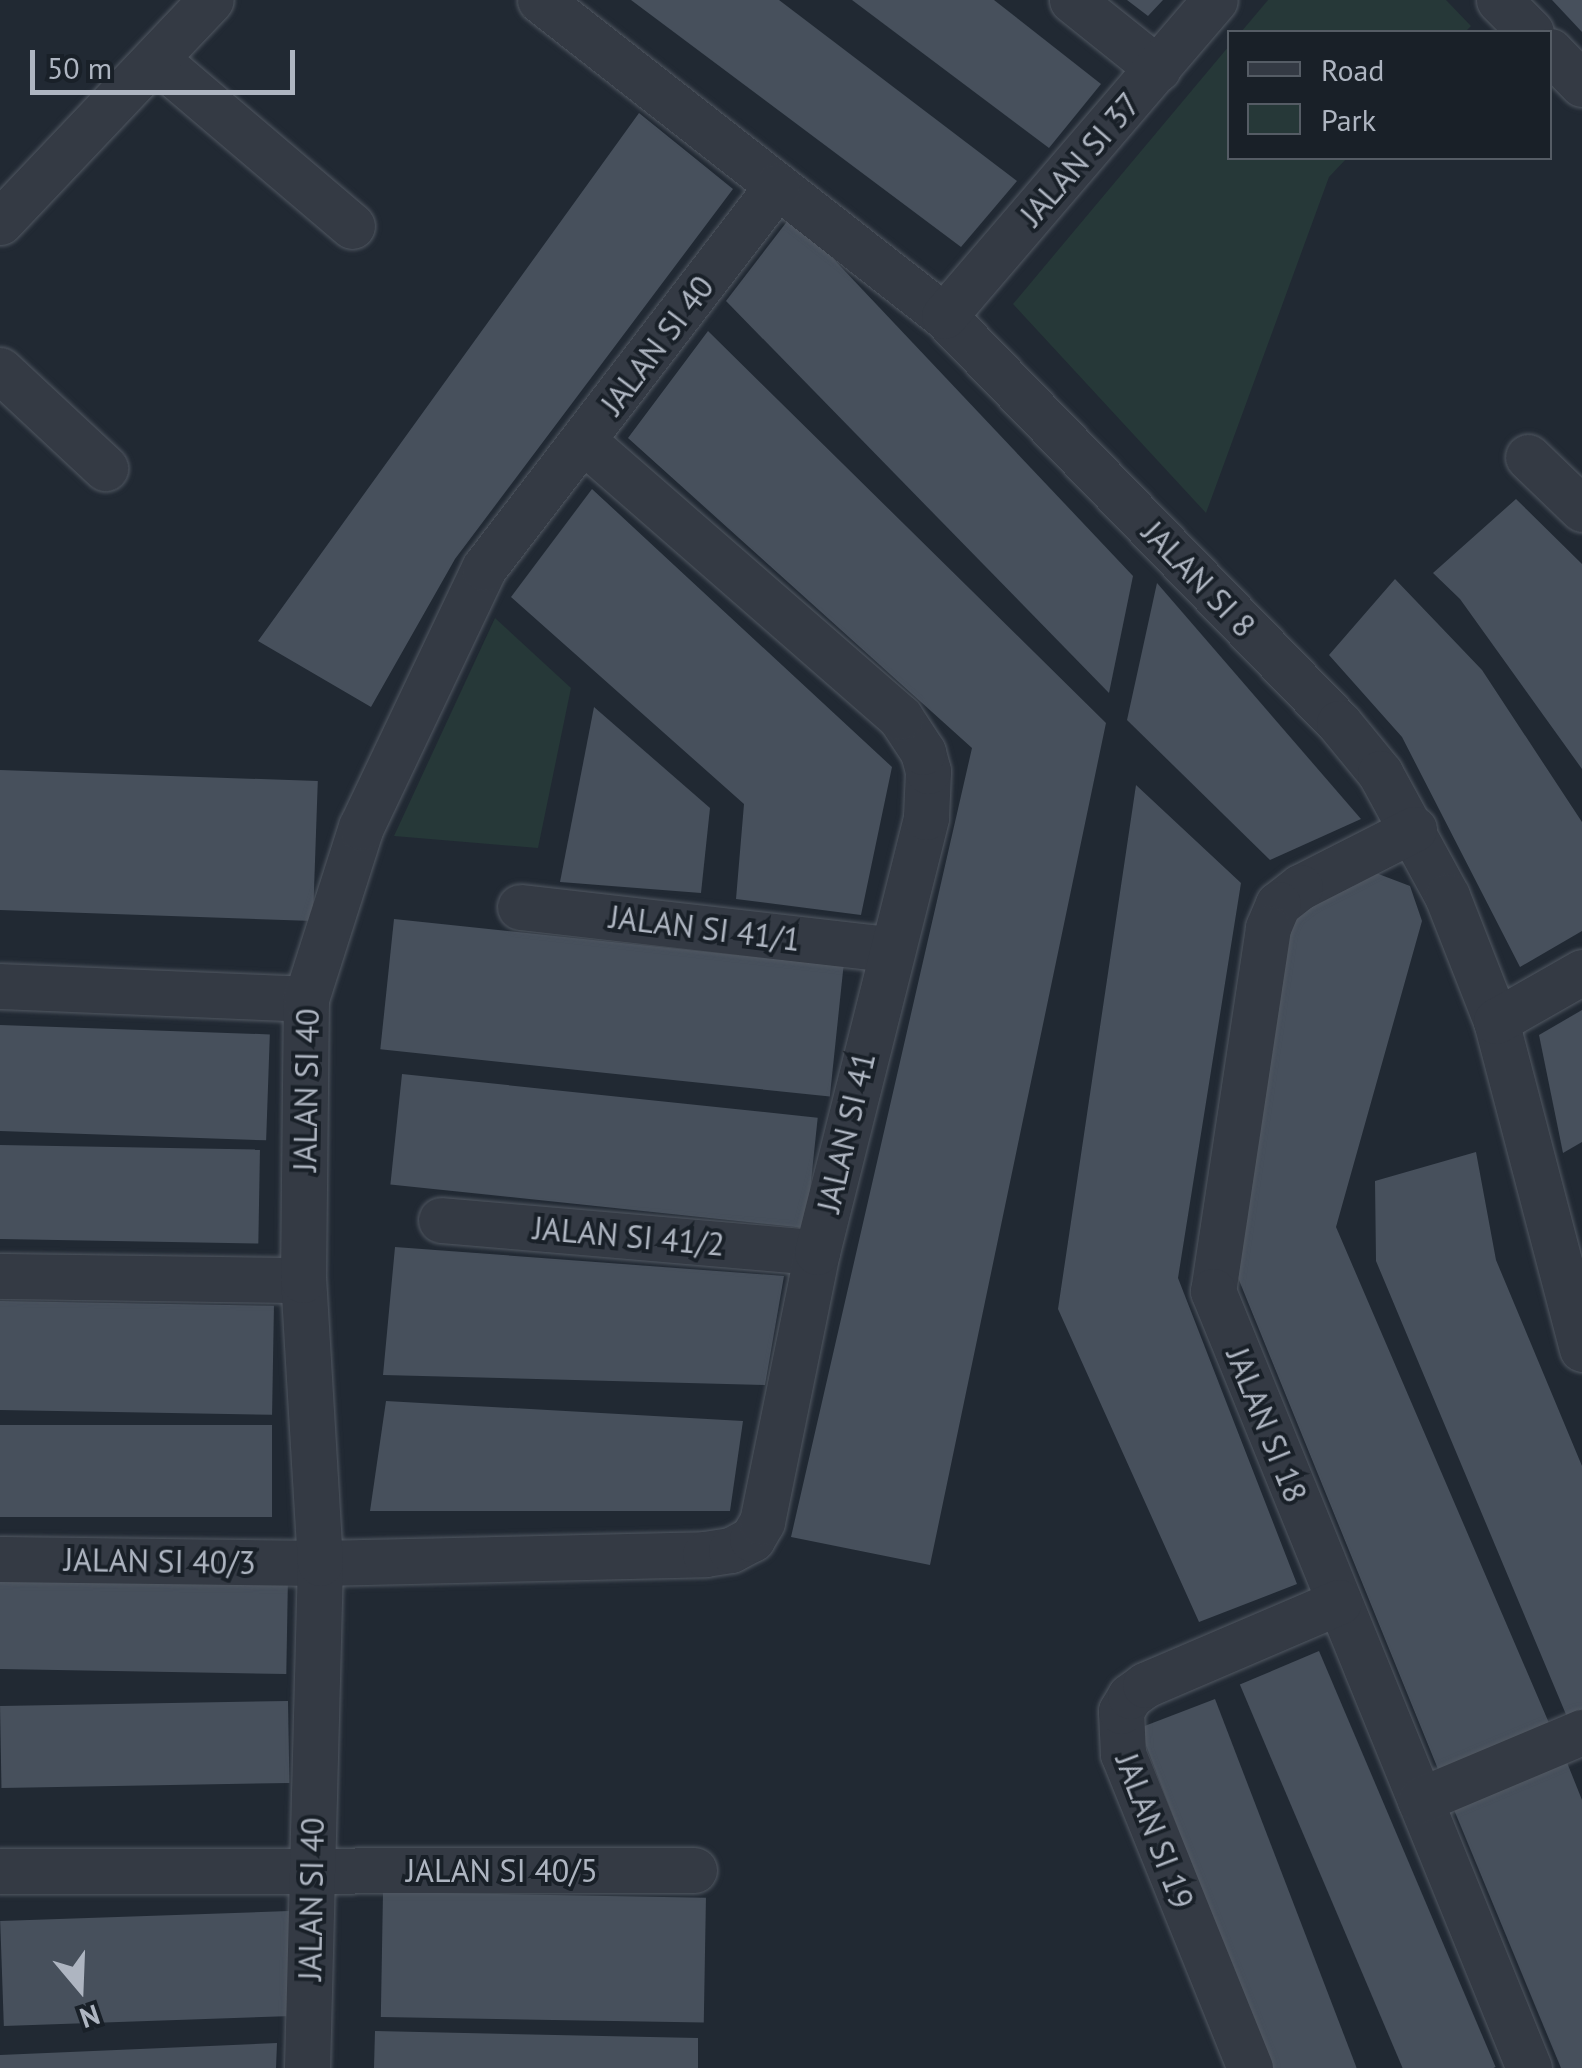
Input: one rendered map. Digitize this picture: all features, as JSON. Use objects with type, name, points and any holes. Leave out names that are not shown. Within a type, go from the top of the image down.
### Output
[{"type":"street","points":[[0,222],[211,0]]},
{"type":"street","name":"JALAN SI 8","points":[[540,0],[944,316],[1338,723],[1380,773],[1414,829],[1460,928],[1496,1021],[1582,1347]]},
{"type":"street","points":[[1072,0],[1158,68]]},
{"type":"street","name":"JALAN SI 37","points":[[944,316],[1216,0]]},
{"type":"street","points":[[1499,0],[1529,30]]},
{"type":"street","points":[[1552,53],[1582,84]]},
{"type":"street","points":[[157,60],[352,226]]},
{"type":"street","name":"JALAN SI 40","points":[[307,2068],[320,1563],[303,1280],[306,999],[361,826],[484,568],[776,186]]},
{"type":"street","points":[[0,370],[106,468]]},
{"type":"street","name":"JALAN SI 41","points":[[320,1563],[705,1554],[731,1550],[752,1539],[762,1522],[817,1252],[929,793],[923,752],[912,732],[584,441]]},
{"type":"street","points":[[1528,457],[1582,509]]},
{"type":"street","name":"JALAN SI 18","points":[[1414,829],[1300,886],[1278,904],[1268,928],[1213,1291],[1529,2068]]},
{"type":"street","name":"JALAN SI 41/1","points":[[520,906],[890,949]]},
{"type":"street","points":[[1496,1021],[1582,972]]},
{"type":"street","points":[[0,986],[306,999]]},
{"type":"street","name":"JALAN SI 41/2","points":[[441,1220],[817,1252]]},
{"type":"street","points":[[0,1276],[303,1280]]},
{"type":"street","name":"JALAN SI 40/3","points":[[0,1559],[320,1563]]},
{"type":"street","name":"JALAN SI 19","points":[[1250,2068],[1123,1754],[1121,1711],[1130,1696],[1145,1685],[1339,1602]]},
{"type":"street","points":[[1420,1800],[1582,1732]]},
{"type":"street","name":"JALAN SI 40/5","points":[[0,1871],[694,1870]]},
{"type":"green space","points":[[1268,0],[1446,0],[1471,26],[1467,30],[1243,30]]},
{"type":"green space","points":[[1227,48],[1227,160],[1345,160],[1329,177],[1206,513],[1013,304]]},
{"type":"green space","points":[[495,618],[571,688],[538,848],[394,836]]},
{"type":"building","points":[[631,0],[779,0],[1017,181],[961,247]]},
{"type":"building","points":[[852,0],[994,0],[1101,84],[1049,148]]},
{"type":"building","points":[[1127,0],[1163,0],[1148,16]]},
{"type":"building","points":[[1552,0],[1582,0],[1582,32]]},
{"type":"building","points":[[639,113],[733,189],[455,559],[371,707],[258,641]]},
{"type":"building","points":[[792,215],[1133,576],[1109,693],[726,301]]},
{"type":"building","points":[[708,331],[1106,723],[930,1565],[791,1537],[972,748],[628,438]]},
{"type":"building","points":[[592,489],[892,767],[861,915],[736,899],[744,804],[511,597]]},
{"type":"building","points":[[1516,499],[1582,564],[1582,769],[1460,599],[1433,573]]},
{"type":"building","points":[[1395,579],[1482,670],[1582,822],[1582,931],[1520,967],[1402,737],[1329,655]]},
{"type":"building","points":[[1157,583],[1361,819],[1270,860],[1127,720]]},
{"type":"building","points":[[594,707],[710,808],[701,893],[560,882]]},
{"type":"building","points":[[0,770],[318,781],[313,921],[0,910]]},
{"type":"building","points":[[1136,785],[1241,883],[1178,1278],[1297,1584],[1199,1622],[1058,1309]]},
{"type":"building","points":[[1368,870],[1410,886],[1422,921],[1336,1227],[1552,1730],[1440,1774],[1230,1258],[1292,910]]},
{"type":"building","points":[[394,919],[844,966],[830,1097],[380,1049]]},
{"type":"building","points":[[1582,1010],[1582,1142],[1563,1153],[1539,1035]]},
{"type":"building","points":[[0,1025],[270,1034],[266,1140],[0,1131]]},
{"type":"building","points":[[402,1074],[818,1118],[806,1228],[390,1184]]},
{"type":"building","points":[[0,1145],[260,1150],[258,1244],[0,1239]]},
{"type":"building","points":[[1476,1152],[1496,1260],[1582,1466],[1582,1718],[1570,1724],[1376,1261],[1375,1181]]},
{"type":"building","points":[[395,1247],[784,1276],[765,1385],[383,1375]]},
{"type":"building","points":[[0,1301],[274,1306],[272,1415],[0,1410]]},
{"type":"building","points":[[386,1401],[743,1421],[730,1511],[370,1511]]},
{"type":"building","points":[[0,1425],[272,1425],[272,1517],[0,1517]]},
{"type":"building","points":[[0,1570],[288,1575],[286,1674],[0,1669]]},
{"type":"building","points":[[1319,1651],[1496,2067],[1403,2068],[1240,1685]]},
{"type":"building","points":[[1215,1699],[1357,2068],[1270,2068],[1139,1728]]},
{"type":"building","points":[[288,1701],[289,1783],[1,1788],[0,1706]]},
{"type":"building","points":[[1566,1760],[1582,1800],[1582,2068],[1561,2068],[1452,1805]]},
{"type":"building","points":[[383,1892],[706,1898],[704,2023],[381,2017]]},
{"type":"building","points":[[289,1911],[293,2016],[4,2026],[0,1921]]},
{"type":"building","points":[[375,2031],[698,2038],[698,2068],[374,2068]]},
{"type":"building","points":[[277,2043],[276,2068],[0,2068],[0,2055]]}]
